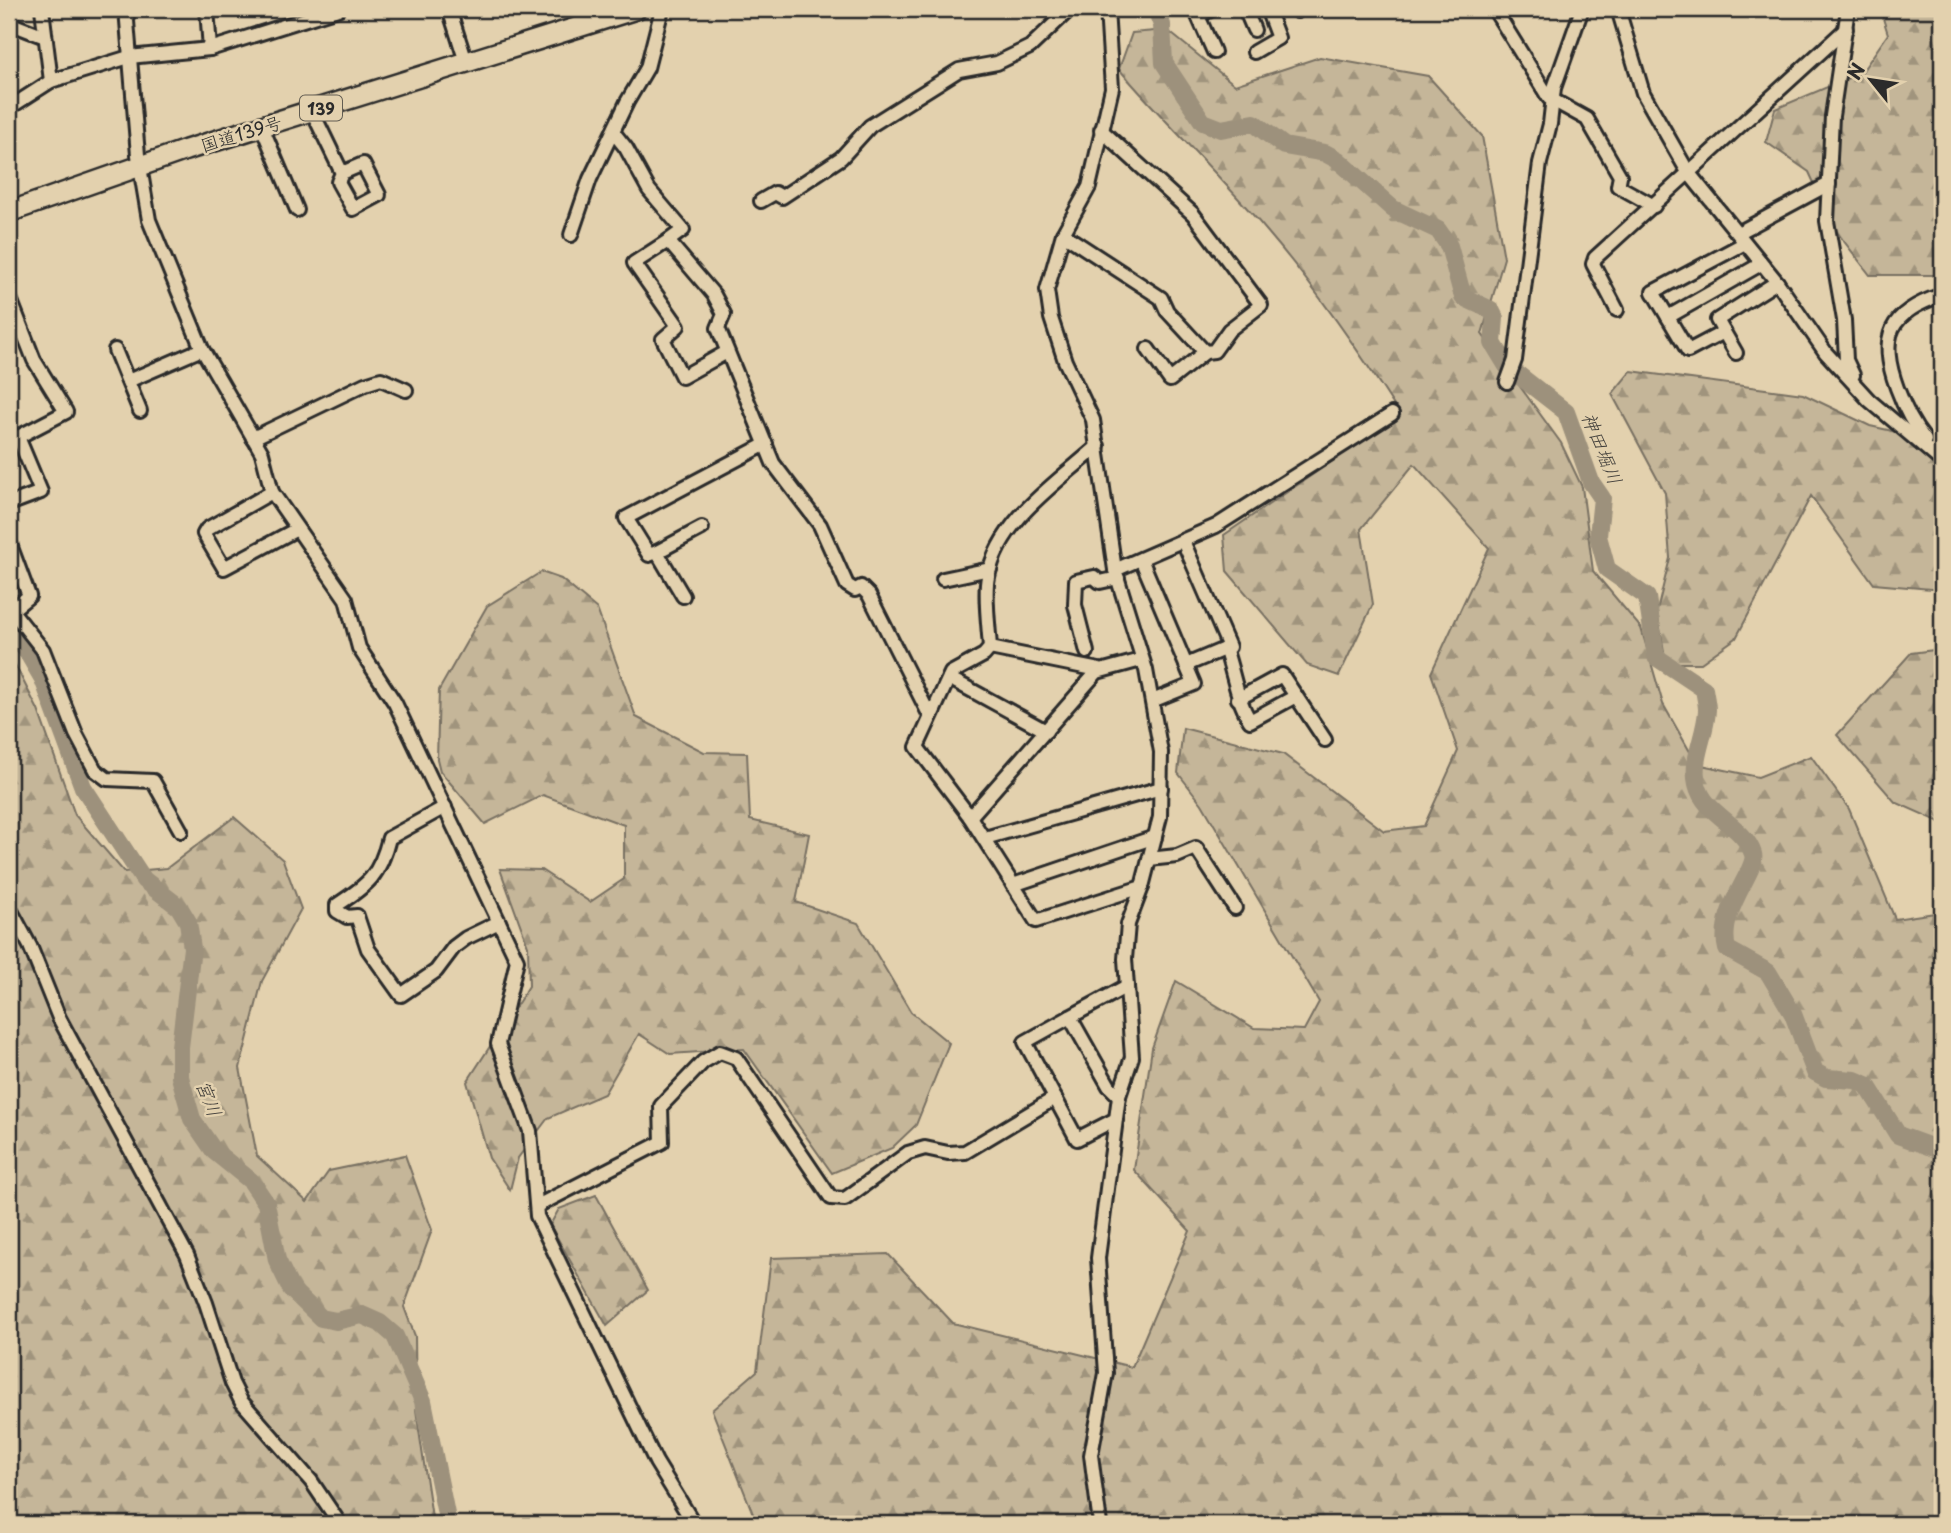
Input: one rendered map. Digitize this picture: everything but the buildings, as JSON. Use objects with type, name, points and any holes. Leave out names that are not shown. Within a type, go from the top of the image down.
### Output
[{"type":"highway","name":"国道139号","points":[[9,212],[139,160],[312,111],[605,9]]},
{"type":"highway","name":"国道139号","points":[[9,202],[464,58],[636,9]]},
{"type":"street","points":[[42,9],[51,81]]},
{"type":"street","points":[[126,9],[139,160],[149,220],[202,349],[262,453],[272,492],[346,599],[359,648],[395,704],[517,960],[498,1044],[530,1131],[537,1216],[656,1462],[694,1524]]},
{"type":"street","points":[[207,9],[210,49]]},
{"type":"street","points":[[10,106],[51,81],[130,57],[210,49],[300,14],[338,9]]},
{"type":"street","points":[[449,9],[464,58]]},
{"type":"street","points":[[571,234],[590,179],[647,68],[662,9]]},
{"type":"street","points":[[761,201],[775,193],[782,197],[828,167],[870,126],[939,81],[959,71],[997,63],[1030,47],[1070,9]]},
{"type":"street","points":[[1100,1524],[1091,1455],[1106,1374],[1097,1275],[1119,1096],[1132,1057],[1127,986],[1128,924],[1142,887],[1160,817],[1161,752],[1152,701],[1116,574],[1093,420],[1065,361],[1051,318],[1047,290],[1063,234],[1088,187],[1112,88],[1107,9]]},
{"type":"street","points":[[1212,9],[1198,16],[1214,52]]},
{"type":"street","points":[[1245,9],[1254,30]]},
{"type":"street","points":[[1254,52],[1278,38],[1267,9]]},
{"type":"street","points":[[1494,9],[1554,101],[1587,118],[1620,176],[1618,186],[1654,206]]},
{"type":"street","points":[[1507,382],[1515,360],[1540,163],[1559,67],[1582,9]]},
{"type":"street","points":[[1618,9],[1643,93],[1688,172],[1777,282],[1826,353],[1856,382],[1869,400],[1941,462]]},
{"type":"street","points":[[1849,9],[1832,116],[1827,221],[1844,320],[1846,360],[1856,382]]},
{"type":"street","points":[[9,23],[45,37]]},
{"type":"street","points":[[1617,310],[1593,264],[1595,258],[1846,29]]},
{"type":"street","points":[[312,111],[342,173]]},
{"type":"street","points":[[262,127],[298,210]]},
{"type":"street","points":[[1101,130],[1193,214],[1261,305],[1229,330],[1214,351],[1205,352],[1170,380],[1148,349]]},
{"type":"street","points":[[614,132],[649,190],[683,230],[634,262],[678,326],[663,339],[682,377],[727,352]]},
{"type":"street","points":[[1724,332],[1688,351],[1653,292],[1829,184]]},
{"type":"street","points":[[1063,234],[1161,298],[1167,311],[1205,352]]},
{"type":"street","points":[[668,241],[714,295],[723,314],[718,328],[773,463],[820,525],[847,585],[855,590],[861,587],[869,595],[929,714]]},
{"type":"street","points":[[1668,317],[1761,264]]},
{"type":"street","points":[[1736,353],[1717,320],[1777,282]]},
{"type":"street","points":[[1941,462],[1907,414],[1887,356],[1888,338],[1898,319],[1922,302],[1942,295]]},
{"type":"street","points":[[9,296],[34,360],[66,412],[18,437],[41,492],[9,504]]},
{"type":"street","points":[[128,381],[202,349]]},
{"type":"street","points":[[115,350],[140,411]]},
{"type":"street","points":[[253,438],[381,379],[405,390]]},
{"type":"street","points":[[1087,652],[1075,605],[1076,582],[1094,577],[1100,582],[1141,559],[1216,526],[1392,414]]},
{"type":"street","points":[[702,528],[649,555],[626,518],[766,444]]},
{"type":"street","points":[[990,648],[987,580],[997,549],[1012,525],[1098,446]]},
{"type":"street","points":[[272,492],[207,529],[204,534],[223,568],[297,529]]},
{"type":"street","points":[[1183,541],[1229,647],[1186,665]]},
{"type":"street","points":[[9,542],[30,596],[10,608],[43,650],[76,734],[95,770],[107,779],[153,781],[181,831]]},
{"type":"street","points":[[657,552],[683,596]]},
{"type":"street","points":[[1141,559],[1194,684],[1152,701]]},
{"type":"street","points":[[943,579],[990,569]]},
{"type":"street","points":[[1141,660],[1099,670],[990,648],[949,678],[929,714],[917,747],[985,838],[1036,921],[1142,887]]},
{"type":"street","points":[[1225,649],[1236,679],[1238,699],[1250,721],[1296,696]]},
{"type":"street","points":[[970,817],[1099,670]]},
{"type":"street","points":[[1238,699],[1282,675],[1325,740]]},
{"type":"street","points":[[949,678],[1045,731]]},
{"type":"street","points":[[985,838],[1161,788]]},
{"type":"street","points":[[445,807],[389,838],[378,872],[362,889],[337,905],[337,911],[347,917],[357,916],[368,949],[401,995],[436,971],[454,947],[466,938],[499,922]]},
{"type":"street","points":[[1013,885],[1155,837]]},
{"type":"street","points":[[1149,859],[1168,858],[1199,849],[1234,908]]},
{"type":"street","points":[[9,907],[30,946],[59,1018],[187,1255],[232,1383],[242,1401],[311,1480],[340,1524]]},
{"type":"street","points":[[1116,1119],[1077,1139],[1025,1042],[1127,986]]},
{"type":"street","points":[[1070,1017],[1109,1086],[1119,1096]]},
{"type":"street","points":[[537,1206],[662,1142],[661,1106],[703,1062],[720,1052],[736,1058],[831,1198],[845,1199],[908,1153],[925,1147],[948,1153],[965,1152],[1055,1098]]},
{"type":"green space","points":[[1880,9],[1942,9],[1942,275],[1870,275],[1836,231],[1809,172],[1766,142],[1775,109],[1861,73],[1888,34]]},
{"type":"green space","points":[[1167,30],[1235,85],[1320,57],[1428,76],[1482,136],[1504,258],[1482,334],[1561,443],[1582,487],[1593,571],[1641,628],[1663,704],[1697,764],[1758,777],[1811,756],[1849,809],[1895,919],[1942,912],[1942,1524],[747,1524],[753,1514],[712,1410],[757,1371],[771,1258],[888,1254],[953,1323],[1132,1367],[1190,1231],[1134,1170],[1152,1048],[1176,981],[1254,1028],[1304,1030],[1319,1002],[1202,804],[1178,773],[1183,728],[1283,754],[1384,831],[1424,826],[1458,751],[1431,673],[1489,548],[1414,464],[1361,529],[1373,604],[1339,676],[1307,665],[1227,571],[1224,535],[1400,415],[1302,274],[1248,209],[1119,69],[1132,33]]},
{"type":"green space","points":[[1631,371],[1803,394],[1870,426],[1942,442],[1942,590],[1874,584],[1811,496],[1736,638],[1701,663],[1666,663],[1657,611],[1670,558],[1665,493],[1612,394]]},
{"type":"green space","points":[[541,572],[561,579],[597,609],[636,717],[704,752],[747,753],[750,820],[809,834],[796,902],[858,923],[911,1012],[949,1043],[916,1125],[892,1148],[832,1173],[744,1049],[670,1054],[639,1034],[604,1094],[548,1118],[518,1158],[510,1190],[489,1158],[467,1082],[529,986],[528,946],[500,869],[541,870],[590,902],[624,879],[624,825],[543,795],[485,824],[440,771],[437,759],[439,690],[487,606]]},
{"type":"green space","points":[[1942,649],[1942,823],[1895,802],[1837,735],[1911,653]]},
{"type":"green space","points":[[9,653],[38,710],[75,815],[124,872],[167,868],[234,817],[283,860],[301,909],[262,981],[240,1068],[257,1156],[307,1202],[329,1171],[405,1155],[432,1230],[404,1307],[415,1336],[416,1410],[433,1524],[9,1524]]},
{"type":"green space","points":[[596,1195],[648,1290],[607,1326],[550,1225],[559,1209]]},
{"type":"waterway","name":"神田堀川","points":[[1156,9],[1162,25],[1164,63],[1203,122],[1221,129],[1254,123],[1284,146],[1325,153],[1338,160],[1393,209],[1438,230],[1449,246],[1463,297],[1491,310],[1495,318],[1493,343],[1507,366],[1566,412],[1591,482],[1602,498],[1598,536],[1607,569],[1647,597],[1656,657],[1704,689],[1707,710],[1697,756],[1697,784],[1707,804],[1741,835],[1753,854],[1750,870],[1728,920],[1725,934],[1727,949],[1768,972],[1793,1014],[1815,1072],[1826,1078],[1855,1080],[1867,1085],[1898,1135],[1942,1151]]},
{"type":"waterway","name":"宮川","points":[[9,629],[25,648],[43,679],[83,787],[144,880],[179,907],[188,922],[192,948],[180,1047],[180,1077],[192,1119],[214,1151],[251,1181],[266,1203],[277,1260],[291,1289],[321,1318],[336,1321],[362,1315],[380,1323],[395,1336],[423,1401],[448,1524]]}]
